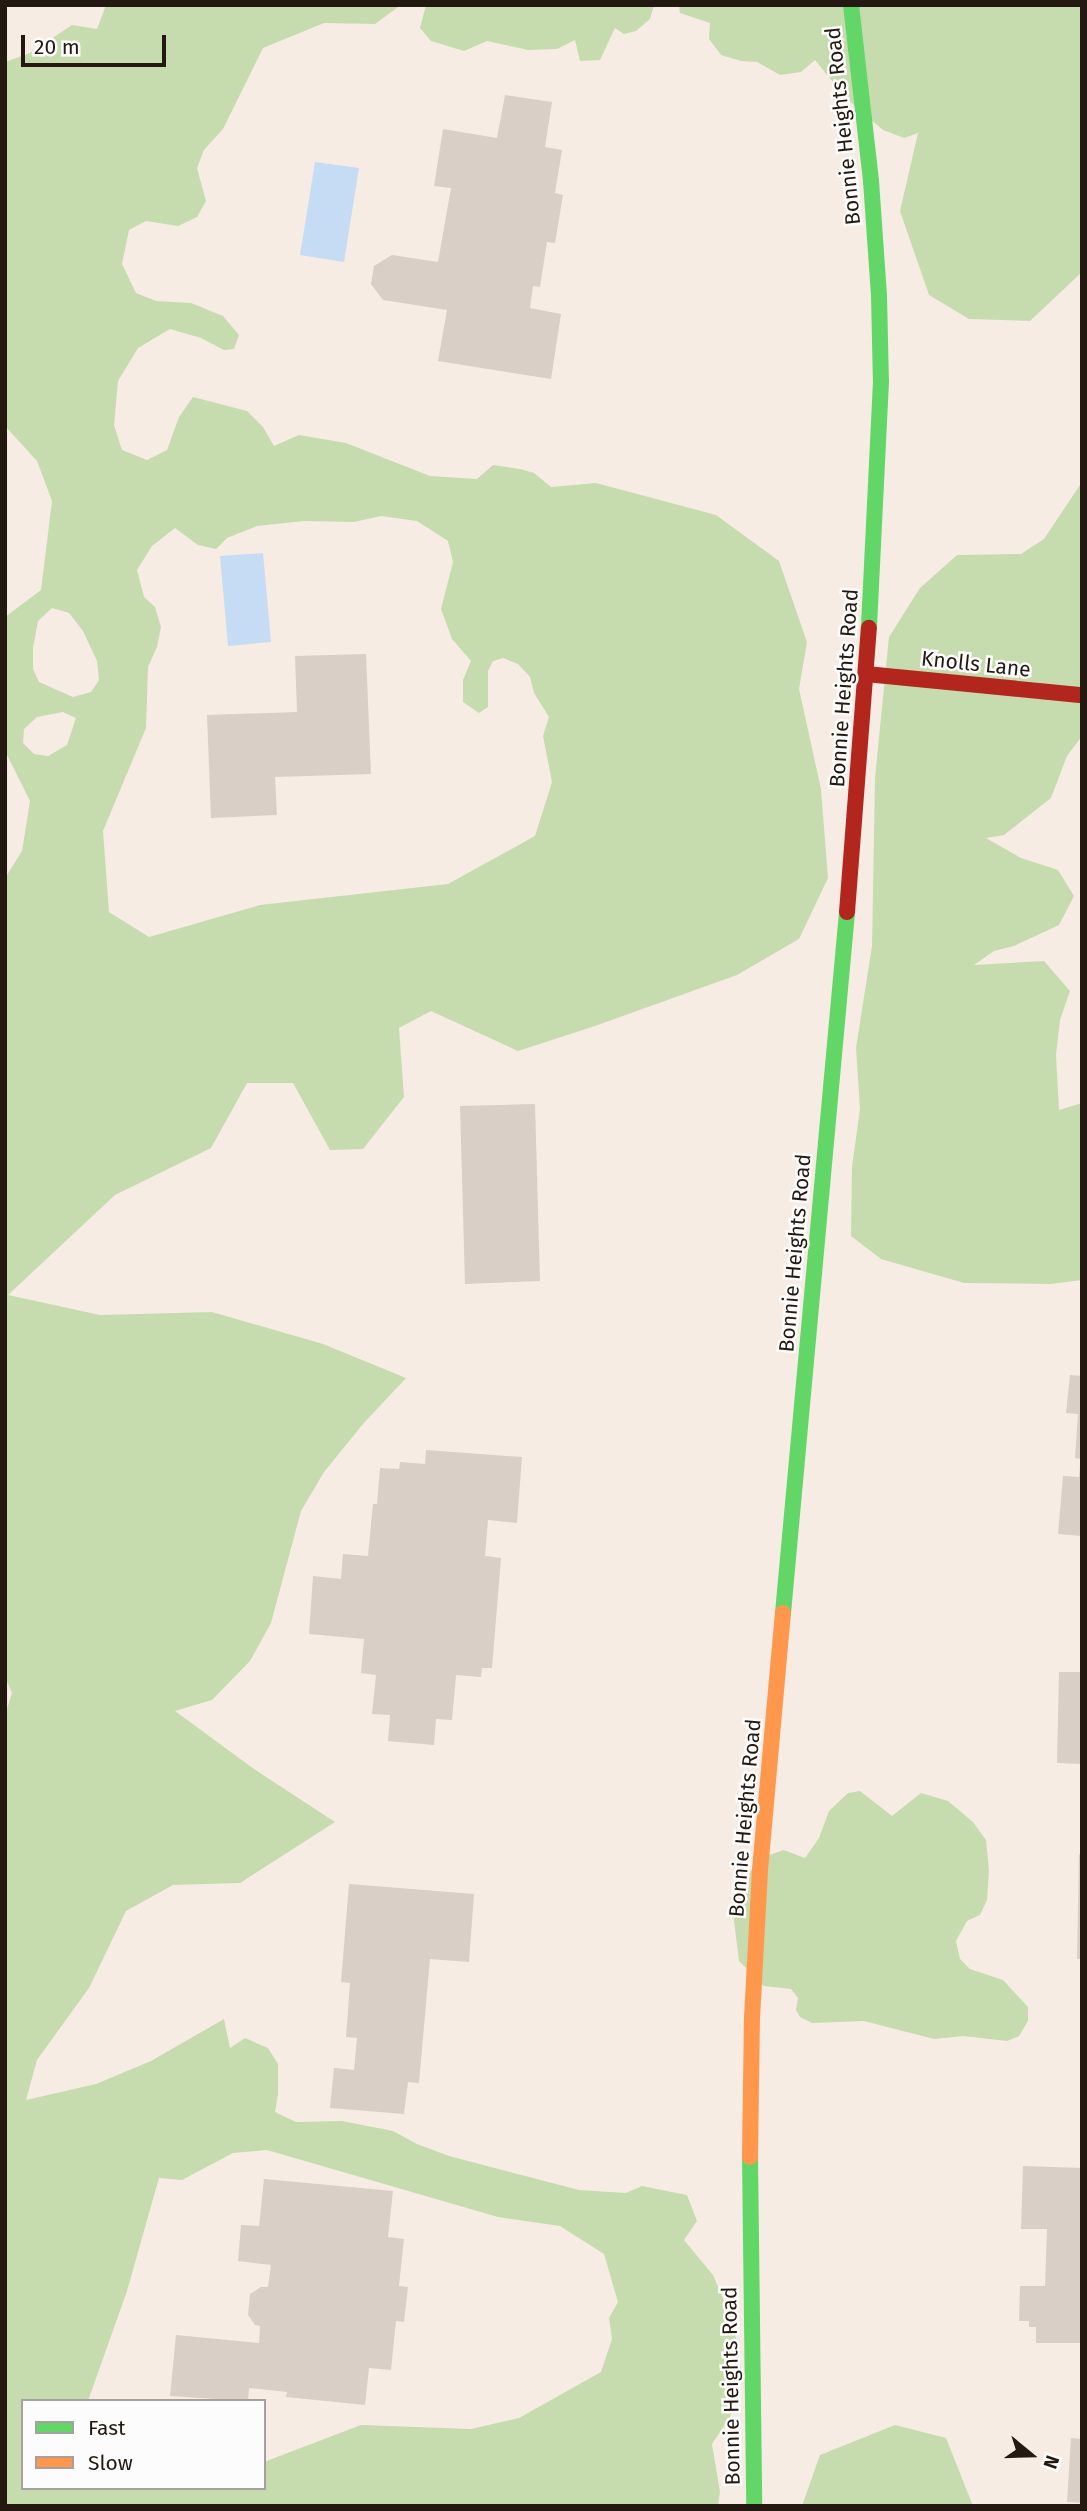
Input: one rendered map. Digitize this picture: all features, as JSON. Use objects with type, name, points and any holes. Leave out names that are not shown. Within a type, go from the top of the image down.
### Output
[{"type":"street","name":"Bonnie Heights Road","points":[[754,2506],[749,2193],[752,2028],[760,1883],[866,674],[878,490],[879,296],[871,181],[851,5]]},
{"type":"street","name":"Knolls Lane","points":[[866,674],[1082,695]]},
{"type":"green space","points":[[106,5],[401,5],[375,24],[324,23],[263,48],[223,129],[204,150],[197,168],[206,201],[197,217],[178,226],[146,221],[129,230],[122,264],[136,293],[156,301],[191,303],[223,316],[239,335],[234,349],[224,350],[201,338],[170,329],[138,348],[118,381],[114,425],[122,450],[147,460],[167,450],[179,417],[193,397],[247,411],[263,427],[274,446],[299,435],[346,443],[430,476],[477,479],[493,465],[520,469],[534,473],[551,487],[596,483],[716,515],[779,561],[807,642],[799,689],[821,789],[828,878],[799,939],[737,975],[595,1026],[518,1051],[431,1011],[399,1028],[404,1097],[363,1149],[330,1150],[293,1083],[247,1083],[211,1148],[115,1195],[8,1295],[100,1315],[212,1312],[323,1344],[406,1378],[363,1424],[324,1472],[301,1511],[271,1623],[250,1661],[212,1700],[175,1711],[254,1769],[335,1822],[240,1883],[173,1885],[126,1911],[89,1988],[37,2060],[26,2100],[96,2084],[151,2061],[224,2019],[230,2048],[245,2038],[268,2048],[278,2064],[275,2112],[296,2122],[342,2121],[393,2131],[449,2156],[579,2190],[626,2193],[642,2186],[687,2195],[697,2221],[684,2240],[713,2275],[733,2322],[742,2375],[730,2417],[712,2444],[720,2492],[718,2506],[5,2506],[5,1715],[12,1693],[5,1677],[5,878],[22,851],[30,801],[5,751],[5,617],[41,590],[52,501],[37,461],[5,426],[5,62],[30,53],[72,25],[97,29]],"holes":[[[381,516],[417,521],[448,541],[453,562],[441,609],[452,639],[471,661],[463,680],[463,702],[479,713],[488,707],[488,671],[493,661],[503,658],[518,664],[530,677],[534,693],[549,717],[543,736],[552,782],[535,836],[448,884],[260,905],[149,937],[109,912],[103,831],[146,728],[148,667],[157,647],[161,627],[155,607],[144,597],[137,570],[152,546],[175,528],[198,545],[216,549],[227,538],[257,526],[304,521],[354,522]],[[52,608],[69,613],[83,631],[97,661],[99,680],[91,692],[73,697],[39,682],[33,669],[33,648],[38,621]],[[63,712],[76,718],[67,745],[48,756],[34,754],[23,743],[24,729],[37,717]],[[267,2150],[498,2217],[560,2226],[604,2254],[618,2302],[609,2318],[612,2339],[601,2372],[519,2418],[471,2429],[361,2425],[266,2461],[266,2490],[21,2490],[21,2399],[89,2399],[127,2291],[159,2178],[182,2180],[233,2153]]]},
{"type":"green space","points":[[426,5],[654,5],[650,19],[636,31],[624,34],[615,28],[600,60],[580,61],[575,40],[557,49],[528,50],[487,41],[464,51],[431,41],[420,28]]},
{"type":"green space","points":[[679,5],[1082,5],[1082,272],[1030,321],[969,319],[929,295],[900,211],[918,133],[904,138],[883,130],[846,98],[815,60],[801,72],[780,75],[757,62],[721,55],[709,39],[710,23],[680,13]]},
{"type":"green space","points":[[1082,482],[1082,736],[1067,756],[1051,798],[1004,835],[986,838],[1021,858],[1058,870],[1074,896],[1059,925],[1014,946],[994,951],[974,965],[1044,961],[1070,991],[1060,1020],[1056,1055],[1059,1110],[1082,1103],[1082,1280],[1051,1284],[964,1283],[881,1259],[851,1236],[852,1167],[860,1109],[856,1048],[872,946],[875,778],[889,637],[920,588],[957,555],[1021,554],[1044,539]]},
{"type":"green space","points":[[860,1791],[892,1816],[921,1793],[948,1801],[973,1822],[986,1840],[989,1870],[987,1900],[980,1915],[967,1921],[956,1941],[960,1959],[970,1969],[1003,1980],[1028,2007],[1028,2021],[1019,2036],[1007,2041],[963,2036],[934,2039],[864,2021],[812,2023],[800,2017],[796,2010],[798,1998],[791,1989],[764,1986],[739,1961],[732,1905],[740,1880],[769,1855],[784,1850],[805,1858],[819,1838],[829,1811],[848,1793]]},
{"type":"green space","points":[[895,2425],[946,2438],[973,2506],[802,2506],[820,2455]]},
{"type":"water","points":[[315,162],[359,168],[344,262],[300,255]]},
{"type":"water","points":[[263,553],[271,642],[228,646],[220,556]]},
{"type":"building","points":[[505,95],[552,102],[545,147],[562,150],[555,193],[563,195],[555,243],[547,242],[540,287],[533,286],[530,308],[561,314],[551,379],[438,361],[447,310],[383,300],[371,284],[374,266],[392,255],[438,262],[451,188],[434,186],[443,129],[497,138]]},
{"type":"building","points":[[366,654],[371,774],[275,777],[277,815],[211,818],[207,715],[297,712],[295,656]]},
{"type":"building","points":[[535,1104],[540,1281],[465,1284],[460,1106]]},
{"type":"building","points":[[1070,1375],[1082,1376],[1082,1459],[1075,1458],[1078,1414],[1066,1413]]},
{"type":"building","points":[[426,1450],[522,1457],[517,1523],[488,1520],[485,1556],[501,1558],[492,1668],[482,1668],[481,1677],[456,1675],[452,1720],[436,1719],[434,1745],[388,1741],[390,1715],[372,1714],[376,1675],[361,1673],[364,1639],[309,1634],[313,1576],[341,1579],[343,1554],[368,1556],[380,1468],[399,1469],[400,1462],[425,1464]]},
{"type":"building","points":[[1080,1467],[1082,1536],[1058,1534],[1063,1476],[1079,1477]]},
{"type":"building","points":[[1059,1672],[1082,1672],[1082,1764],[1057,1763]]},
{"type":"building","points":[[1079,1854],[1082,1854],[1082,1959],[1077,1959]]},
{"type":"building","points":[[349,1884],[474,1894],[469,1962],[430,1959],[419,2083],[408,2082],[404,2114],[330,2108],[334,2068],[354,2070],[357,2038],[346,2037],[350,1983],[341,1982]]},
{"type":"building","points":[[1023,2166],[1082,2168],[1082,2343],[1036,2343],[1036,2327],[1029,2327],[1029,2321],[1019,2321],[1020,2286],[1045,2286],[1047,2229],[1021,2229]]},
{"type":"building","points":[[264,2179],[393,2191],[388,2237],[404,2239],[399,2286],[408,2287],[404,2322],[396,2321],[391,2370],[369,2368],[365,2405],[286,2397],[287,2392],[249,2388],[248,2399],[170,2396],[176,2335],[259,2343],[260,2326],[255,2325],[248,2315],[250,2294],[261,2287],[268,2287],[271,2265],[238,2261],[241,2225],[259,2226]]},
{"type":"building","points":[[1071,2438],[1082,2439],[1082,2503],[1067,2502]]},
{"type":"traffic: fast","points":[[851,5],[871,181],[879,296],[881,381],[869,628]]},
{"type":"traffic: fast","points":[[783,1613],[847,912]]},
{"type":"traffic: fast","points":[[750,2157],[754,2506]]},
{"type":"traffic: slow","points":[[750,2157],[752,2018],[760,1870],[783,1613]]},
{"type":"traffic: jam","points":[[847,912],[869,628]]},
{"type":"traffic: jam","points":[[866,674],[1082,695]]}]
